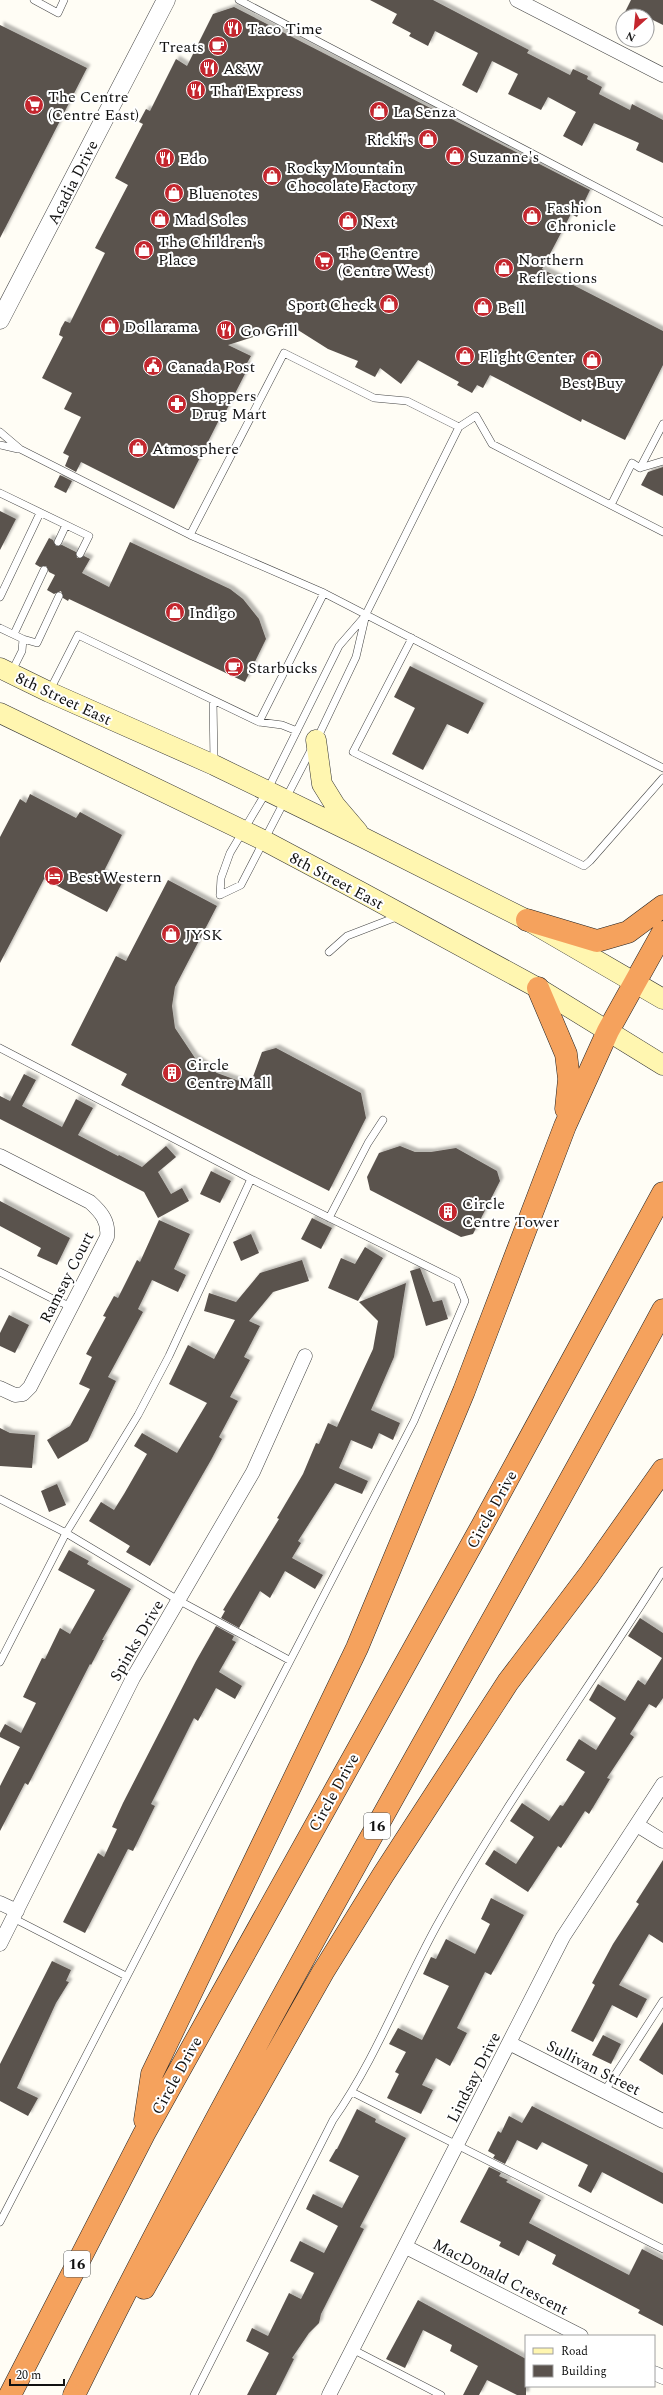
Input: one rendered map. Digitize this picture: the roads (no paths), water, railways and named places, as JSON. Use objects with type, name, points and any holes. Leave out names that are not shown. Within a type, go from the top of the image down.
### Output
[{"type":"highway","points":[[528,920],[596,941],[628,932],[663,906]]},
{"type":"highway","points":[[144,2134],[152,2074],[357,1648],[464,1390],[565,1126],[608,1031],[663,932]]},
{"type":"highway","points":[[538,988],[566,1054],[569,1078],[565,1126]]},
{"type":"highway","name":"Circle Drive","points":[[10,2395],[144,2134],[482,1526],[663,1193]]},
{"type":"highway","name":"16","points":[[74,2395],[98,2345],[306,1951],[557,1505],[663,1310]]},
{"type":"highway","points":[[98,2345],[138,2299],[323,1972],[383,1875],[508,1682],[589,1575],[663,1470]]},
{"type":"main road","name":"8th Street East","points":[[6,670],[49,692],[286,800],[528,920],[663,999]]},
{"type":"main road","name":"8th Street East","points":[[0,713],[265,841],[538,988],[663,1065]]},
{"type":"main road","points":[[316,740],[322,784],[335,805],[364,838]]},
{"type":"street","name":"Acadia Drive","points":[[0,320],[166,0]]},
{"type":"street","points":[[517,0],[663,75]]},
{"type":"street","name":"Ramsay Court","points":[[0,1156],[90,1202],[106,1221],[107,1237],[70,1306],[30,1387],[23,1394],[15,1395],[0,1388]]},
{"type":"street","name":"Spinks Drive","points":[[0,1944],[133,1678],[253,1472],[305,1356]]},
{"type":"street","name":"Lindsay Drive","points":[[329,2395],[406,2247],[563,1937],[663,1784]]},
{"type":"street","points":[[637,1825],[663,1842]]},
{"type":"street","points":[[0,1903],[15,1914]]},
{"type":"street","name":"Sullivan Street","points":[[509,2042],[663,2121]]},
{"type":"street","name":"MacDonald Crescent","points":[[406,2247],[579,2335]]},
{"type":"lane","points":[[34,0],[58,13],[64,0]]},
{"type":"lane","points":[[239,0],[663,222]]},
{"type":"lane","points":[[190,535],[284,353],[374,398],[407,401],[459,427]]},
{"type":"lane","points":[[366,614],[339,646],[267,791],[230,853],[221,878],[220,895],[240,885],[286,800],[356,657],[366,614],[459,427],[476,416],[492,444],[663,532]]},
{"type":"lane","points":[[640,468],[663,424]]},
{"type":"lane","points":[[0,432],[20,449],[190,535],[324,593],[663,768]]},
{"type":"lane","points":[[0,445],[20,449]]},
{"type":"lane","points":[[611,505],[632,463],[640,468],[663,461]]},
{"type":"lane","points":[[0,493],[89,536],[80,554]]},
{"type":"lane","points":[[0,597],[40,513]]},
{"type":"lane","points":[[58,542],[66,525]]},
{"type":"lane","points":[[14,634],[44,570]]},
{"type":"lane","points":[[259,722],[324,593]]},
{"type":"lane","points":[[0,628],[23,639],[37,643],[59,596]]},
{"type":"lane","points":[[49,692],[78,635],[259,722],[282,725],[297,731]]},
{"type":"lane","points":[[412,638],[353,752],[584,866],[663,778]]},
{"type":"lane","points":[[6,670],[22,651],[23,639]]},
{"type":"lane","points":[[213,700],[214,766]]},
{"type":"lane","points":[[329,952],[347,936],[402,915]]},
{"type":"lane","points":[[0,1048],[250,1179],[457,1281],[465,1301],[414,1421],[289,1660],[0,2222]]},
{"type":"lane","points":[[329,1218],[368,1144],[383,1120]]},
{"type":"lane","points":[[0,1662],[66,1533],[138,1416],[169,1356],[250,1179]]},
{"type":"lane","points":[[0,1272],[70,1306]]},
{"type":"lane","points":[[0,1499],[66,1533],[178,1600],[289,1660]]},
{"type":"lane","points":[[194,2395],[333,2120],[352,2092],[436,1927],[514,1798],[663,1571]]},
{"type":"lane","points":[[15,1914],[126,1976]]},
{"type":"lane","points":[[604,2092],[663,2000]]},
{"type":"lane","points":[[352,2092],[663,2249]]},
{"type":"lane","points":[[352,2349],[442,2395]]},
{"type":"place","name":"Taco Time","points":[[233,28]]},
{"type":"place","name":"Treats","points":[[218,46]]},
{"type":"place","name":"A&W","points":[[209,68]]},
{"type":"place","name":"Thaï Express","points":[[196,90]]},
{"type":"place","name":"The Centre (Centre East)","points":[[34,105]]},
{"type":"place","name":"La Senza","points":[[379,111]]},
{"type":"place","name":"Ricki's","points":[[428,139]]},
{"type":"place","name":"Suzanne's","points":[[455,156]]},
{"type":"place","name":"Edo","points":[[165,158]]},
{"type":"place","name":"Rocky Mountain Chocolate Factory","points":[[272,176]]},
{"type":"place","name":"Bluenotes","points":[[174,193]]},
{"type":"place","name":"Fashion Chronicle","points":[[532,216]]},
{"type":"place","name":"Mad Soles","points":[[160,219]]},
{"type":"place","name":"Next","points":[[348,221]]},
{"type":"place","name":"The Children's Place","points":[[144,250]]},
{"type":"place","name":"The Centre (Centre West)","points":[[324,261]]},
{"type":"place","name":"Northern Reflections","points":[[504,268]]},
{"type":"place","name":"Sport Check","points":[[389,304]]},
{"type":"place","name":"Bell","points":[[483,307]]},
{"type":"place","name":"Dollarama","points":[[110,326]]},
{"type":"place","name":"Go Grill","points":[[226,330]]},
{"type":"place","name":"Flight Center","points":[[465,356]]},
{"type":"place","name":"Best Buy","points":[[592,360]]},
{"type":"place","name":"Canada Post","points":[[153,366]]},
{"type":"place","name":"Shoppers Drug Mart","points":[[177,404]]},
{"type":"place","name":"Atmosphere","points":[[138,448]]},
{"type":"place","name":"Indigo","points":[[175,612]]},
{"type":"place","name":"Starbucks","points":[[234,667]]},
{"type":"place","name":"Best Western","points":[[54,876]]},
{"type":"place","name":"JYSK","points":[[171,934]]},
{"type":"place","name":"Circle Centre Mall","points":[[172,1073]]},
{"type":"place","name":"Circle Centre Tower","points":[[448,1212]]}]
